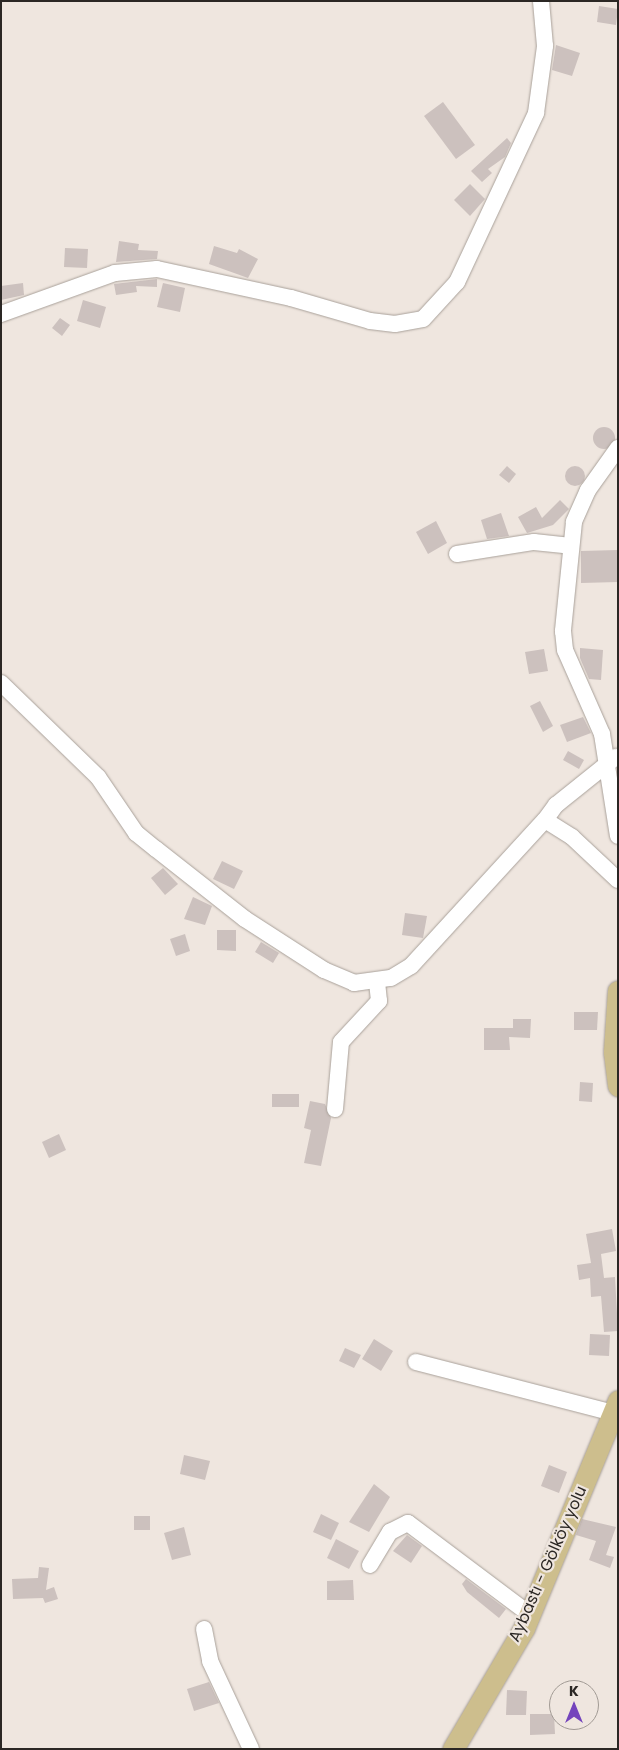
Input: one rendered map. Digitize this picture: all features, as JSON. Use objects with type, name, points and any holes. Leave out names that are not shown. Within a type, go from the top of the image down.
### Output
[{"type":"main road","points":[[618,991],[614,1052],[618,1086]]},
{"type":"main road","name":"Aybastı - Gölköy yolu","points":[[453,1749],[529,1614],[615,1407]]},
{"type":"street","points":[[1,314],[115,273],[158,268],[291,298],[370,321],[395,324],[423,319],[457,282],[536,113],[545,46],[541,1]]},
{"type":"street","points":[[618,448],[579,506],[571,546],[565,650],[613,759],[618,836]]},
{"type":"street","points":[[457,554],[534,542],[571,546]]},
{"type":"street","points":[[1,684],[98,777],[136,833],[156,850],[245,919],[324,970],[354,983],[377,982],[411,966],[545,820],[556,805],[613,759]]},
{"type":"street","points":[[545,820],[572,837],[618,880]]},
{"type":"street","points":[[335,1109],[341,1042],[379,1001],[377,982]]},
{"type":"street","points":[[416,1362],[615,1407]]},
{"type":"street","points":[[370,1565],[390,1532],[408,1523],[529,1614]]},
{"type":"street","points":[[204,1629],[210,1661],[251,1749]]},
{"type":"building","points":[[599,6],[618,9],[616,25],[597,22]]},
{"type":"building","points":[[556,45],[580,53],[572,76],[552,70]]},
{"type":"building","points":[[443,102],[475,145],[456,159],[424,116]]},
{"type":"building","points":[[507,138],[511,143],[505,157],[488,169],[492,173],[482,182],[471,171]]},
{"type":"building","points":[[470,184],[485,199],[470,216],[454,200]]},
{"type":"building","points":[[119,241],[139,244],[138,250],[158,251],[157,259],[116,262]]},
{"type":"building","points":[[214,246],[237,253],[239,249],[258,259],[248,278],[209,264]]},
{"type":"building","points":[[65,248],[88,249],[87,268],[64,267]]},
{"type":"building","points":[[157,279],[157,287],[136,286],[137,292],[116,295],[114,284]]},
{"type":"building","points":[[23,283],[24,295],[1,300],[1,286]]},
{"type":"building","points":[[163,283],[185,288],[180,312],[157,307]]},
{"type":"building","points":[[83,300],[106,307],[100,328],[77,321]]},
{"type":"building","points":[[60,318],[70,325],[62,336],[52,328]]},
{"type":"building","points":[[604,427],[612,430],[615,438],[612,446],[604,449],[596,446],[593,438],[596,430]]},
{"type":"building","points":[[507,466],[516,474],[509,483],[499,475]]},
{"type":"building","points":[[571,466],[579,466],[585,472],[585,480],[579,486],[571,486],[565,480],[565,472]]},
{"type":"building","points":[[560,500],[569,509],[553,525],[527,533],[518,517],[536,507],[542,518]]},
{"type":"building","points":[[501,513],[509,536],[487,539],[481,520]]},
{"type":"building","points":[[436,521],[447,543],[428,554],[416,532]]},
{"type":"building","points":[[618,550],[618,582],[581,583],[581,551]]},
{"type":"building","points":[[580,648],[603,650],[601,680],[589,679],[580,658]]},
{"type":"building","points":[[544,649],[548,671],[529,674],[525,652]]},
{"type":"building","points":[[540,701],[553,726],[543,732],[530,706]]},
{"type":"building","points":[[583,717],[591,733],[567,742],[560,725]]},
{"type":"building","points":[[568,751],[584,760],[579,769],[563,760]]},
{"type":"building","points":[[222,861],[243,871],[234,889],[213,879]]},
{"type":"building","points":[[163,868],[178,884],[165,895],[151,878]]},
{"type":"building","points":[[193,897],[212,906],[205,925],[184,919]]},
{"type":"building","points":[[405,913],[427,916],[423,938],[402,935]]},
{"type":"building","points":[[217,930],[236,930],[236,951],[217,950]]},
{"type":"building","points":[[185,934],[190,951],[176,956],[170,939]]},
{"type":"building","points":[[261,942],[279,953],[273,963],[255,952]]},
{"type":"building","points":[[574,1012],[598,1012],[597,1030],[574,1030]]},
{"type":"building","points":[[513,1019],[531,1019],[530,1038],[509,1037],[510,1050],[484,1050],[484,1028],[513,1028]]},
{"type":"building","points":[[580,1082],[593,1083],[592,1102],[579,1101]]},
{"type":"building","points":[[272,1094],[299,1094],[299,1107],[272,1107]]},
{"type":"building","points":[[310,1101],[325,1104],[331,1118],[321,1166],[304,1163],[311,1130],[304,1128]]},
{"type":"building","points":[[59,1134],[66,1150],[49,1158],[42,1142]]},
{"type":"building","points":[[612,1229],[616,1251],[601,1254],[604,1278],[615,1277],[618,1331],[604,1332],[601,1296],[591,1297],[590,1278],[579,1280],[577,1265],[591,1263],[586,1234]]},
{"type":"building","points":[[590,1334],[610,1335],[609,1356],[589,1355]]},
{"type":"building","points":[[374,1339],[393,1351],[381,1371],[362,1359]]},
{"type":"building","points":[[345,1348],[361,1355],[354,1368],[339,1361]]},
{"type":"building","points":[[184,1455],[210,1461],[205,1480],[180,1474]]},
{"type":"building","points":[[549,1465],[567,1472],[559,1493],[541,1486]]},
{"type":"building","points":[[374,1484],[390,1497],[369,1532],[349,1522]]},
{"type":"building","points":[[321,1514],[339,1523],[331,1540],[313,1532]]},
{"type":"building","points":[[134,1516],[150,1516],[150,1530],[134,1530]]},
{"type":"building","points":[[582,1519],[616,1527],[606,1555],[614,1557],[610,1568],[589,1560],[596,1541],[576,1535]]},
{"type":"building","points":[[184,1527],[191,1555],[172,1560],[164,1533]]},
{"type":"building","points":[[407,1535],[422,1546],[411,1563],[393,1551]]},
{"type":"building","points":[[336,1539],[359,1551],[349,1569],[327,1558]]},
{"type":"building","points":[[39,1567],[49,1568],[46,1590],[54,1587],[58,1599],[45,1603],[43,1598],[13,1599],[12,1579],[38,1578]]},
{"type":"building","points":[[466,1579],[506,1609],[499,1618],[467,1592],[462,1584]]},
{"type":"building","points":[[353,1580],[354,1600],[327,1600],[327,1581]]},
{"type":"building","points":[[209,1682],[219,1703],[194,1711],[187,1689]]},
{"type":"building","points":[[507,1690],[527,1691],[526,1715],[506,1715]]},
{"type":"building","points":[[530,1714],[549,1714],[549,1730],[555,1730],[555,1734],[530,1735]]}]
